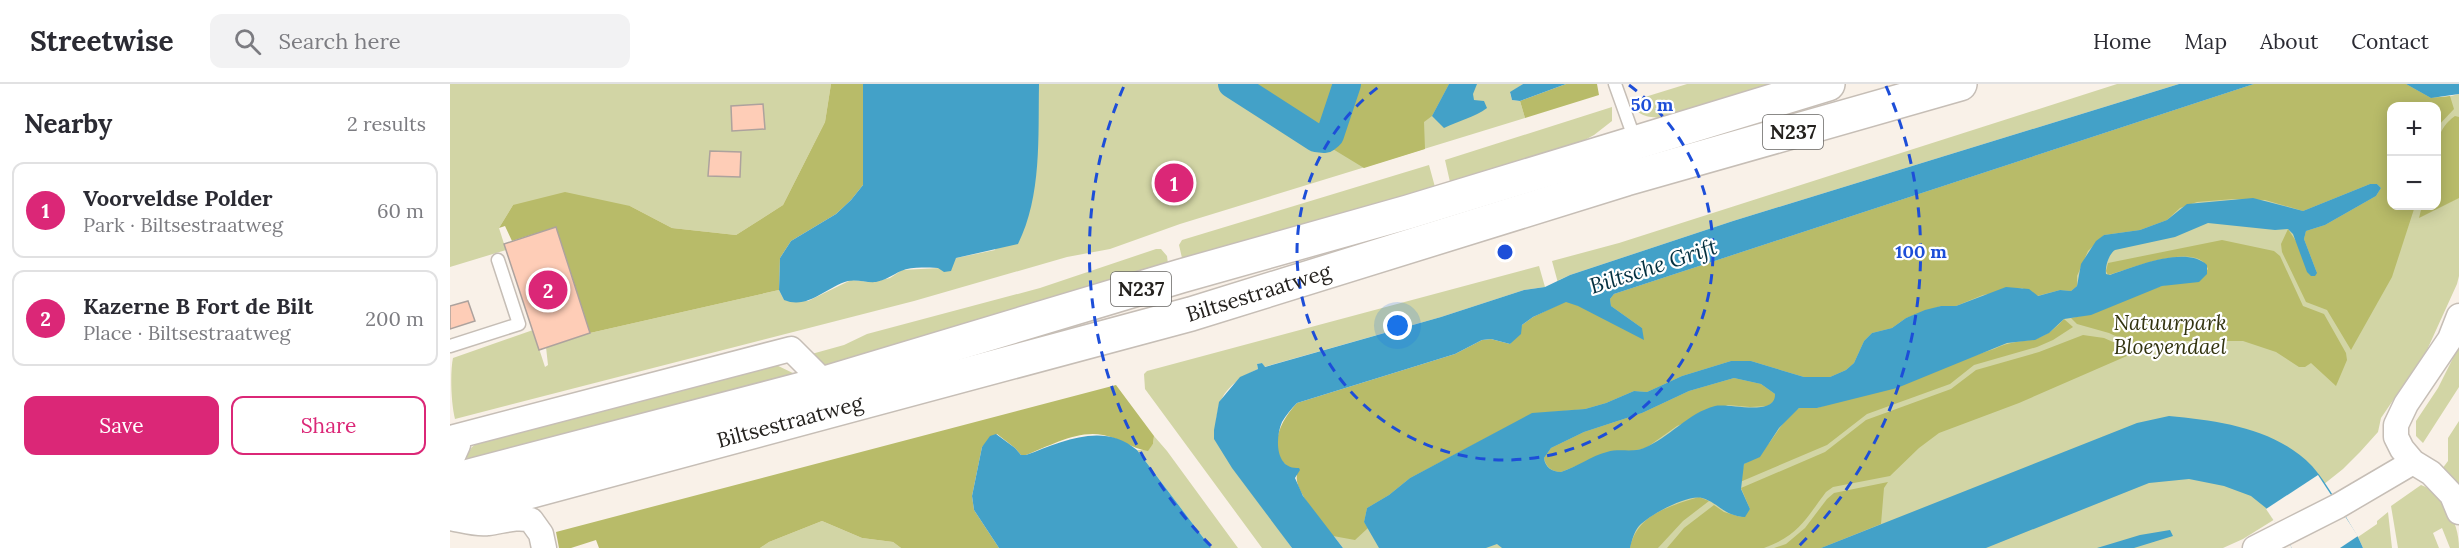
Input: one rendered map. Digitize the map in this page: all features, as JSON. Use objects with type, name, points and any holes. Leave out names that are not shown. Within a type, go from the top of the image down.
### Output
[{"type":"main road","name":"Biltsestraatweg","points":[[450,482],[825,383],[1181,276],[1636,144],[1828,84]]},
{"type":"main road","name":"Biltsestraatweg","points":[[450,515],[1191,314],[1626,179],[1960,84]]},
{"type":"street","points":[[2459,316],[2450,339],[2406,404],[2396,425],[2396,437],[2413,462],[2431,473],[2452,495],[2459,512]]},
{"type":"street","name":"Biltsestraatweg","points":[[452,433],[791,349],[825,383]]},
{"type":"street","points":[[450,463],[458,446],[452,433]]},
{"type":"street","points":[[2255,548],[2338,506],[2413,462]]},
{"type":"street","points":[[450,515],[486,524],[508,519],[531,520],[542,534],[544,548]]},
{"type":"lane","points":[[1615,84],[1636,144]]},
{"type":"lane","points":[[450,346],[519,324],[498,260]]},
{"type":"green space","points":[[450,84],[831,84],[825,122],[783,205],[736,235],[672,228],[630,206],[513,205],[499,228],[506,250],[450,267]]},
{"type":"green space","points":[[831,84],[863,84],[863,185],[836,214],[791,241],[780,258],[779,290],[590,333],[556,227],[512,241],[505,226],[499,228],[513,205],[565,192],[630,206],[672,228],[736,235],[783,205],[825,122]]},
{"type":"green space","points":[[1036,84],[1523,84],[1510,93],[1512,100],[1520,101],[1525,118],[1180,224],[1110,249],[1067,257],[914,301],[455,419],[451,388],[453,358],[533,330],[545,367],[548,365],[546,347],[590,333],[779,290],[784,300],[808,301],[851,280],[872,282],[890,278],[902,270],[939,268],[956,258],[995,250]]},
{"type":"green space","points":[[1226,84],[1449,84],[1432,116],[1424,122],[1425,149],[1364,168]]},
{"type":"green space","points":[[1566,84],[1597,84],[1599,95],[1525,118],[1520,101]]},
{"type":"green space","points":[[1687,84],[1771,84],[1661,118],[1639,113],[1632,101]]},
{"type":"green space","points":[[2117,84],[2179,84],[1733,221],[1570,275],[1559,280],[1558,283],[1552,261],[1619,243]]},
{"type":"green space","name":"Natuurpark Bloeyendael","points":[[2254,84],[2406,84],[2443,98],[2459,94],[2459,276],[2427,350],[2381,418],[2378,432],[2343,469],[2299,504],[2243,539],[2223,548],[1343,548],[1303,496],[1614,294]]},
{"type":"green space","points":[[2254,84],[2406,84],[2431,98],[2450,96],[2454,109],[2441,123],[2441,102],[2387,102],[2387,210],[2414,210],[2392,277],[2351,350],[2327,310],[2306,302],[2282,252],[2281,244],[2288,229],[2317,273],[2304,239],[2306,231],[2325,225],[2376,196],[2381,188],[2377,184],[2370,184],[2303,211],[2265,200],[2234,199],[2197,202],[2180,208],[2167,220],[2140,230],[2104,235],[2088,251],[2077,276],[2077,286],[2071,291],[2060,290],[2037,296],[2022,288],[1983,295],[1956,306],[1941,306],[1906,318],[1892,328],[1872,333],[1864,341],[1854,363],[1846,370],[1830,377],[1804,377],[1751,361],[1731,361],[1682,376],[1647,392],[1634,391],[1585,409],[1532,414],[1410,478],[1389,495],[1367,508],[1364,522],[1368,528],[1355,540],[1333,536],[1304,497],[1297,481],[1297,475],[1280,458],[1277,443],[1280,428],[1297,403],[1455,354],[1482,340],[1491,339],[1510,344],[1522,325],[1566,301],[1642,328],[1611,306],[1610,299],[1614,294]]},
{"type":"green space","points":[[1612,107],[1612,121],[1594,135],[1574,146],[1450,182],[1445,160]]},
{"type":"green space","points":[[2455,116],[2459,117],[2459,198],[2441,207],[2441,132]]},
{"type":"green space","points":[[1429,165],[1435,187],[1182,258],[1179,245],[1182,240]]},
{"type":"green space","points":[[2421,210],[2435,210],[2419,218]]},
{"type":"green space","points":[[2222,240],[2274,251],[2280,256],[2303,306],[2324,314],[2346,353],[2347,360],[2336,386],[2311,363],[2305,367],[2299,367],[2276,352],[2243,341],[2173,341],[2143,349],[2109,333],[2077,324],[2071,318],[2087,315],[2149,290],[2180,282],[2196,282],[2208,269],[2202,261],[2191,257],[2177,257],[2146,263],[2108,275],[2106,271],[2108,263]]},
{"type":"green space","points":[[1161,249],[1167,256],[1168,264],[821,366],[808,355],[844,345],[867,334],[1040,288]]},
{"type":"green space","points":[[1539,266],[1545,287],[1524,290],[1441,317],[1264,367],[1262,363],[1257,364],[1258,369],[1228,389],[1220,402],[1216,419],[1267,513],[1292,548],[1262,548],[1145,389],[1144,374],[1147,371]]},
{"type":"green space","points":[[2064,319],[2073,327],[2053,340],[2037,347],[1974,365],[1950,384],[1867,414],[1827,445],[1740,482],[1744,464],[1768,445],[1784,422],[1799,408],[1817,408],[2014,342],[2038,338],[2046,335]]},
{"type":"green space","points":[[2083,335],[2104,338],[2136,352],[2019,403],[1939,433],[1919,448],[1890,476],[1833,487],[1826,492],[1800,526],[1776,543],[1764,548],[1667,548],[1684,528],[1714,505],[1724,512],[1741,517],[1750,509],[1741,488],[1825,452],[1866,420],[1951,389],[1976,370],[2039,352]]},
{"type":"green space","points":[[2459,346],[2459,387],[2423,443],[2416,436],[2416,421],[2438,388]]},
{"type":"green space","points":[[772,363],[797,375],[462,463],[472,447],[481,440]]},
{"type":"green space","points":[[1734,378],[1761,384],[1775,394],[1775,400],[1768,406],[1728,405],[1677,426],[1646,448],[1613,451],[1561,472],[1552,470],[1545,461],[1544,458],[1551,448],[1584,432],[1642,413],[1689,391]]},
{"type":"green space","points":[[1116,385],[1154,436],[1153,444],[1148,451],[1109,436],[1093,434],[1064,440],[1026,455],[1021,455],[997,434],[982,447],[972,496],[974,510],[999,548],[901,548],[893,542],[862,538],[822,521],[769,542],[760,548],[599,548],[596,540],[571,548],[559,548],[556,532]]},
{"type":"green space","points":[[2459,421],[2459,490],[2442,469],[2448,461],[2448,438]]},
{"type":"green space","points":[[1154,436],[1238,548],[1211,548],[1137,450],[1148,450],[1153,444]]},
{"type":"green space","points":[[1888,482],[1884,488],[1881,524],[1821,548],[1774,548],[1786,544],[1805,528],[1834,493]]},
{"type":"green space","points":[[2421,485],[2437,495],[2449,511],[2456,529],[2459,548],[2450,548],[2442,528],[2433,533],[2439,548],[2398,548],[2391,506]]},
{"type":"green space","points":[[1699,497],[1709,501],[1683,521],[1658,548],[1630,548],[1634,536],[1647,519],[1666,508]]},
{"type":"green space","points":[[2388,512],[2392,548],[2363,548],[2358,537],[2377,524],[2377,521]]},
{"type":"green space","points":[[822,521],[862,538],[893,542],[901,548],[760,548],[769,542]]},
{"type":"water","points":[[863,84],[1039,84],[1037,166],[1026,225],[1018,244],[956,258],[951,271],[944,272],[938,268],[910,268],[876,282],[848,281],[809,300],[793,302],[784,300],[779,290],[780,258],[791,241],[836,214],[863,185]]},
{"type":"water","points":[[1449,84],[1477,84],[1473,94],[1474,100],[1484,101],[1487,108],[1444,128],[1432,116]]},
{"type":"water","points":[[1523,84],[1566,84],[1520,101],[1512,100],[1510,92]]},
{"type":"water","name":"Biltsche Grift","points":[[2179,84],[2254,84],[1614,294],[1610,299],[1611,306],[1642,328],[1644,340],[1566,302],[1533,317],[1522,325],[1521,334],[1510,344],[1491,339],[1482,340],[1455,354],[1297,403],[1282,422],[1278,436],[1281,459],[1291,467],[1299,468],[1295,478],[1303,496],[1343,548],[1292,548],[1232,468],[1214,439],[1219,402],[1240,377],[1258,369],[1257,364],[1262,363],[1265,367],[1441,317],[1524,290],[1545,287],[1570,275],[1733,221]]},
{"type":"water","points":[[2406,84],[2459,84],[2459,94],[2431,98]]},
{"type":"water","points":[[2370,184],[2377,184],[2381,188],[2376,196],[2325,225],[2306,231],[2304,239],[2317,273],[2315,276],[2307,272],[2293,234],[2288,229],[2275,230],[2208,223],[2175,237],[2115,250],[2109,257],[2106,267],[2106,274],[2110,275],[2160,259],[2186,257],[2198,259],[2207,265],[2207,274],[2199,282],[2162,286],[2091,315],[2064,319],[2049,333],[2035,340],[2007,343],[1897,388],[1817,408],[1799,408],[1779,428],[1760,457],[1744,464],[1741,489],[1750,509],[1745,517],[1727,512],[1702,498],[1688,499],[1669,506],[1644,521],[1636,531],[1630,548],[1502,548],[1497,544],[1486,548],[1379,548],[1364,522],[1367,508],[1389,495],[1410,478],[1532,413],[1585,409],[1634,391],[1647,392],[1682,376],[1731,361],[1751,361],[1804,377],[1830,377],[1846,370],[1854,363],[1864,341],[1872,333],[1892,328],[1906,318],[1925,310],[1941,306],[1956,306],[2006,287],[2029,289],[2038,296],[2060,290],[2071,291],[2077,286],[2081,264],[2096,241],[2104,235],[2140,230],[2167,220],[2187,204],[2253,198],[2303,211]],"holes":[[[1734,378],[1761,384],[1775,394],[1773,401],[1768,405],[1751,408],[1715,406],[1696,414],[1644,448],[1607,452],[1561,472],[1549,468],[1546,464],[1544,458],[1551,448],[1584,432],[1642,413],[1689,391]]]},
{"type":"water","points":[[2169,416],[2246,429],[2281,443],[2297,453],[2312,466],[2324,482],[2363,548],[2292,548],[2266,508],[2251,496],[2224,486],[2189,479],[2149,483],[1986,548],[1821,548],[2137,423]]},
{"type":"water","points":[[996,434],[1021,455],[1068,440],[1096,435],[1124,441],[1137,450],[1211,548],[999,548],[974,510],[972,496],[982,447],[990,436]]},
{"type":"water","points":[[2170,530],[2173,536],[2134,548],[2097,548],[2140,535]]},
{"type":"pier","points":[[2318,475],[2358,536],[2340,548],[2292,548],[2266,509]]},
{"type":"building","points":[[763,104],[765,129],[732,131],[731,106]]},
{"type":"building","points":[[710,151],[741,152],[740,177],[708,176]]},
{"type":"building","points":[[556,227],[590,333],[539,350],[504,244]]},
{"type":"building","points":[[468,301],[475,321],[450,329],[450,306]]},
{"type":"waterway","points":[[1232,84],[1316,138],[1325,139],[1330,135],[1347,84]]},
{"type":"place","name":"Voorveldse Polder","points":[[1174,183]]},
{"type":"place","name":"Kazerne B Fort de Bilt","points":[[548,290]]}]
